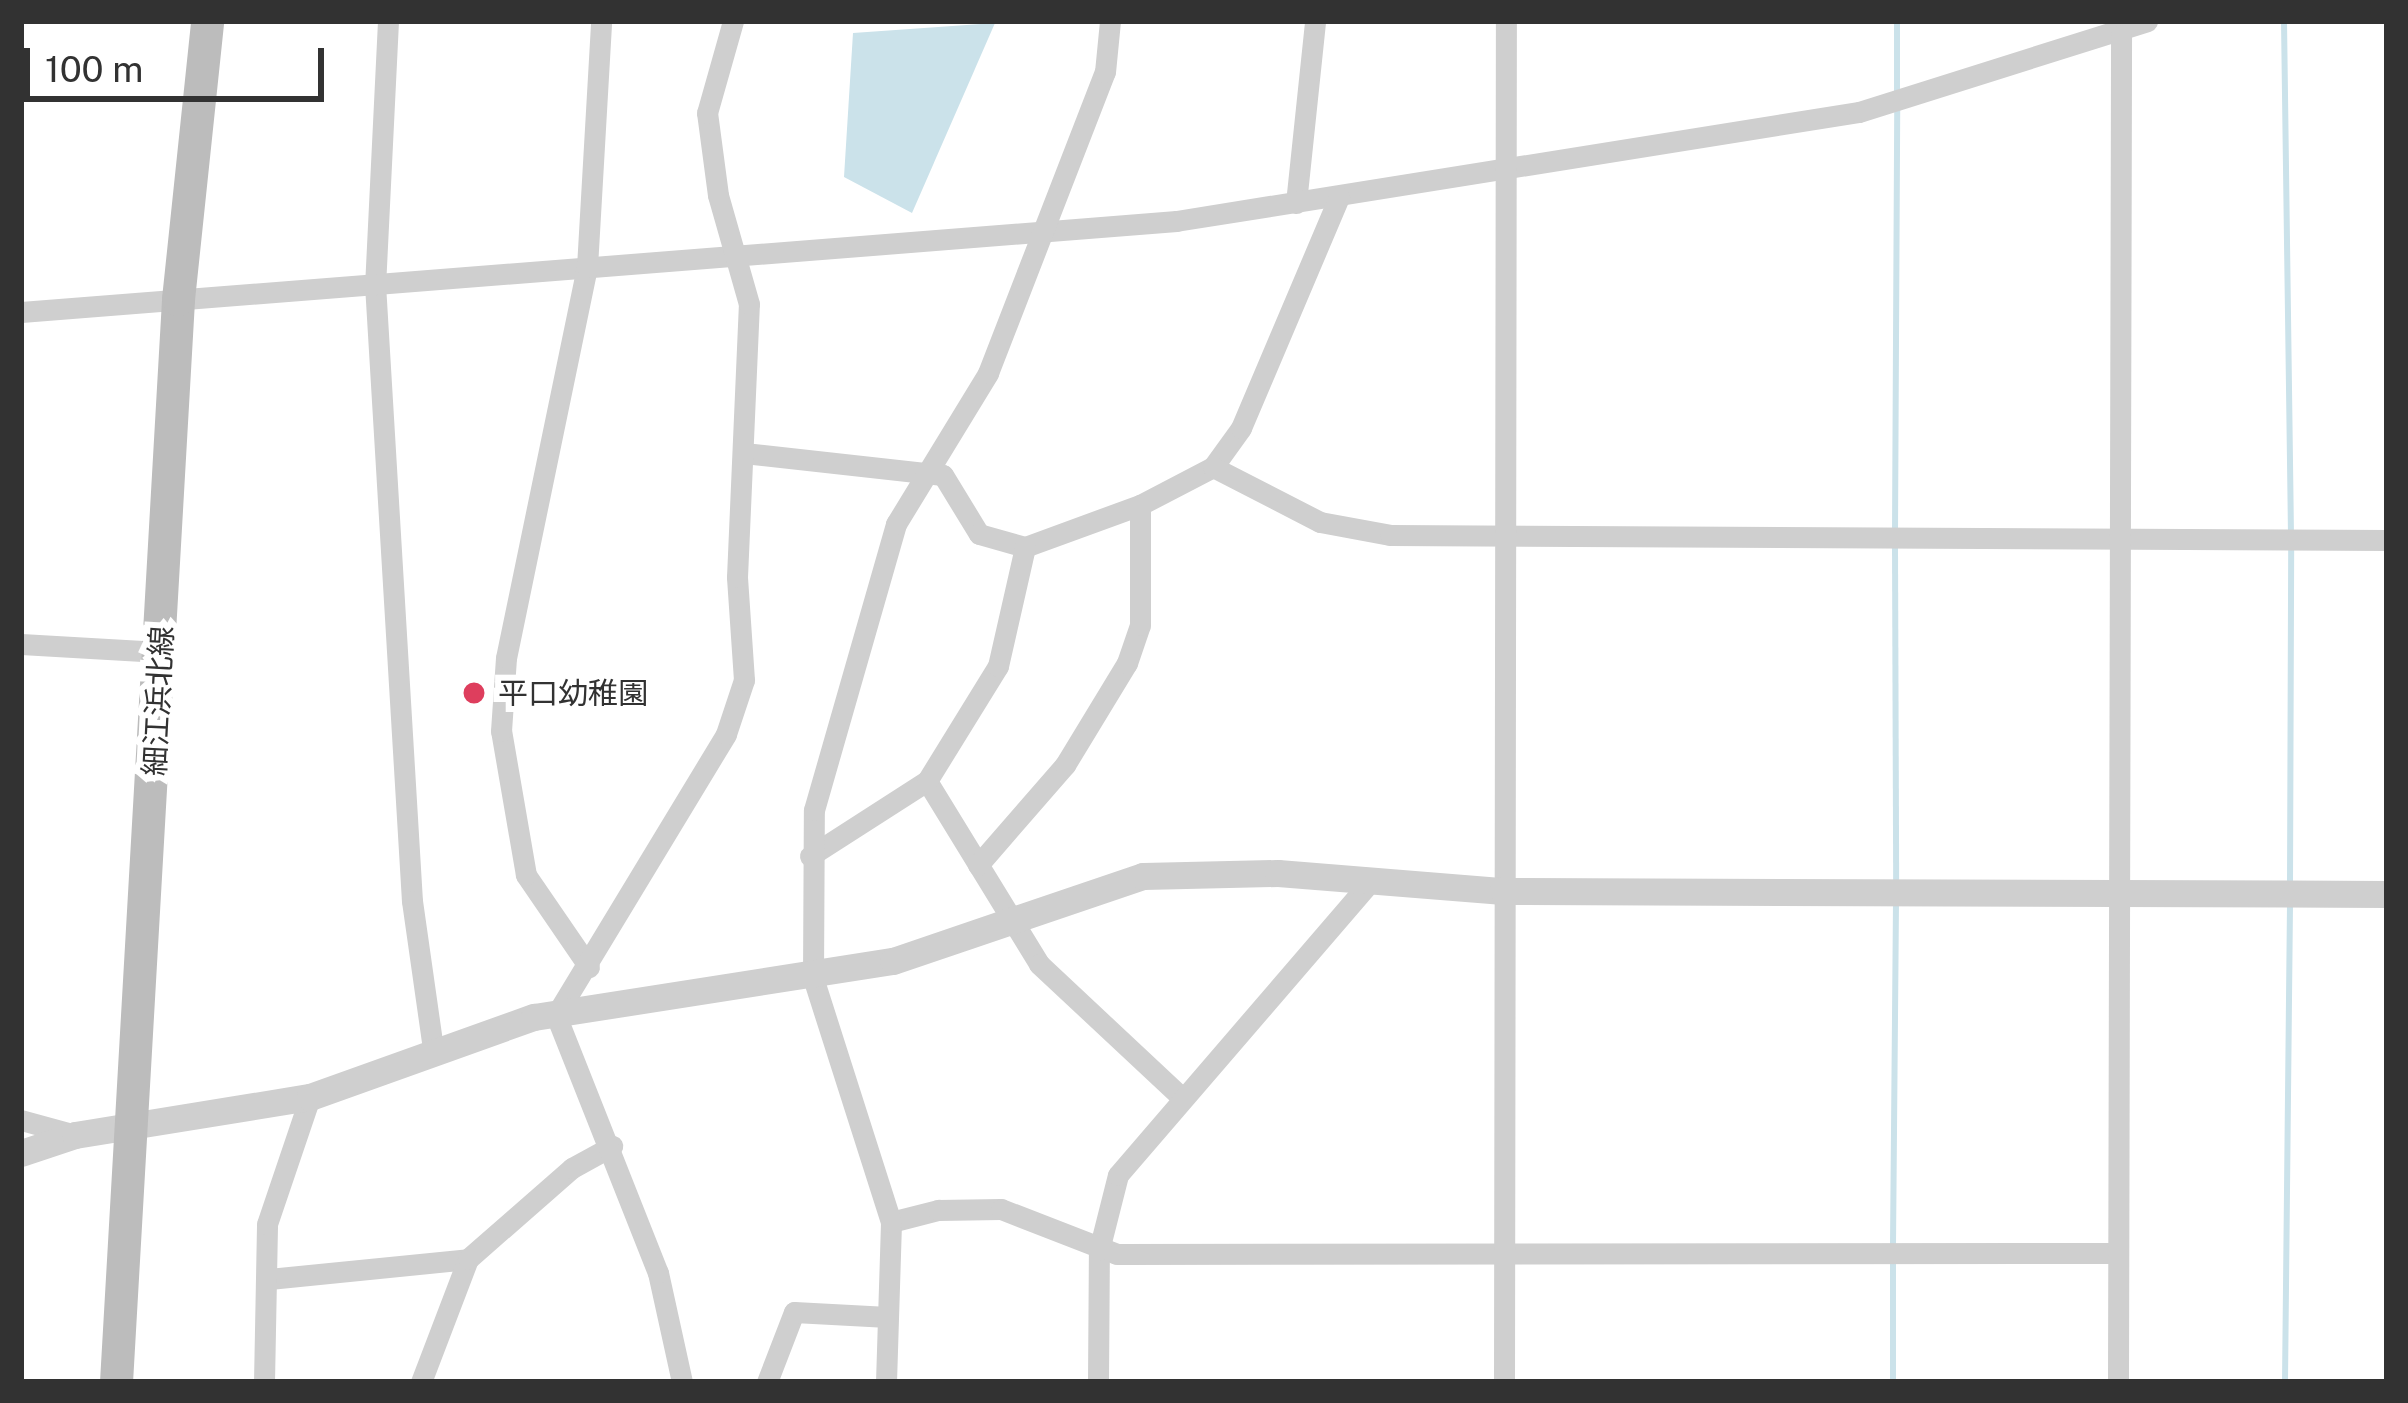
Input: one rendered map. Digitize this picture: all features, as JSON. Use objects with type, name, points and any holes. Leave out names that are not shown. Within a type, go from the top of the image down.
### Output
[{"type":"main road","name":"細江浜北線","points":[[116,1382],[178,298],[207,21]]},
{"type":"street","points":[[388,21],[375,284],[412,901],[433,1049]]},
{"type":"street","points":[[589,967],[526,874],[501,731],[506,658],[587,267],[601,21]]},
{"type":"street","points":[[556,1015],[726,734],[744,680],[737,577],[749,304],[707,113],[733,21]]},
{"type":"street","points":[[886,1382],[891,1222],[813,977],[810,856],[844,693],[896,524],[988,373],[1105,72],[1110,21]]},
{"type":"street","points":[[1296,203],[1315,21]]},
{"type":"street","points":[[1504,1382],[1506,21]]},
{"type":"street","points":[[22,315],[178,298],[1043,234],[1296,203],[1884,105],[2121,35],[2147,21]]},
{"type":"street","points":[[2118,1382],[2121,35]]},
{"type":"street","points":[[744,452],[943,475],[979,534],[1024,547],[1140,505],[1213,467],[1240,428],[1339,196]]},
{"type":"street","points":[[1213,467],[1320,522],[1505,540],[2387,540]]},
{"type":"street","points":[[978,865],[1065,765],[1126,663],[1140,625],[1140,505]]},
{"type":"street","points":[[810,856],[927,781],[998,666],[1024,547]]},
{"type":"street","points":[[21,644],[160,652]]},
{"type":"street","points":[[927,781],[1008,920],[1087,1012],[1182,1098]]},
{"type":"street","points":[[21,1153],[75,1135],[134,1130],[310,1097],[433,1049],[556,1015],[893,961],[1143,876],[1503,891],[2387,894]]},
{"type":"street","points":[[1098,1382],[1099,1250],[1118,1175],[1370,882]]},
{"type":"street","points":[[556,1015],[658,1273],[682,1382]]},
{"type":"street","points":[[264,1382],[267,1224],[310,1097]]},
{"type":"street","points":[[21,1120],[75,1135]]},
{"type":"street","points":[[421,1382],[468,1259],[572,1168],[611,1146]]},
{"type":"street","points":[[891,1222],[938,1210],[1000,1209],[1099,1250],[2118,1253]]},
{"type":"street","points":[[269,1279],[468,1259]]},
{"type":"street","points":[[767,1382],[794,1312],[888,1317]]},
{"type":"water","points":[[995,23],[912,213],[844,177],[853,33]]},
{"type":"waterway","points":[[1897,21],[1897,94]]},
{"type":"waterway","points":[[2284,21],[2291,532]]},
{"type":"waterway","points":[[1895,532],[1897,108]]},
{"type":"waterway","points":[[1895,546],[1896,886]]},
{"type":"waterway","points":[[2290,886],[2291,546]]},
{"type":"waterway","points":[[1893,1246],[1896,900]]},
{"type":"waterway","points":[[2285,1382],[2290,900]]},
{"type":"waterway","points":[[1893,1260],[1893,1382]]},
{"type":"place","name":"平口幼稚園","points":[[474,693]]}]
